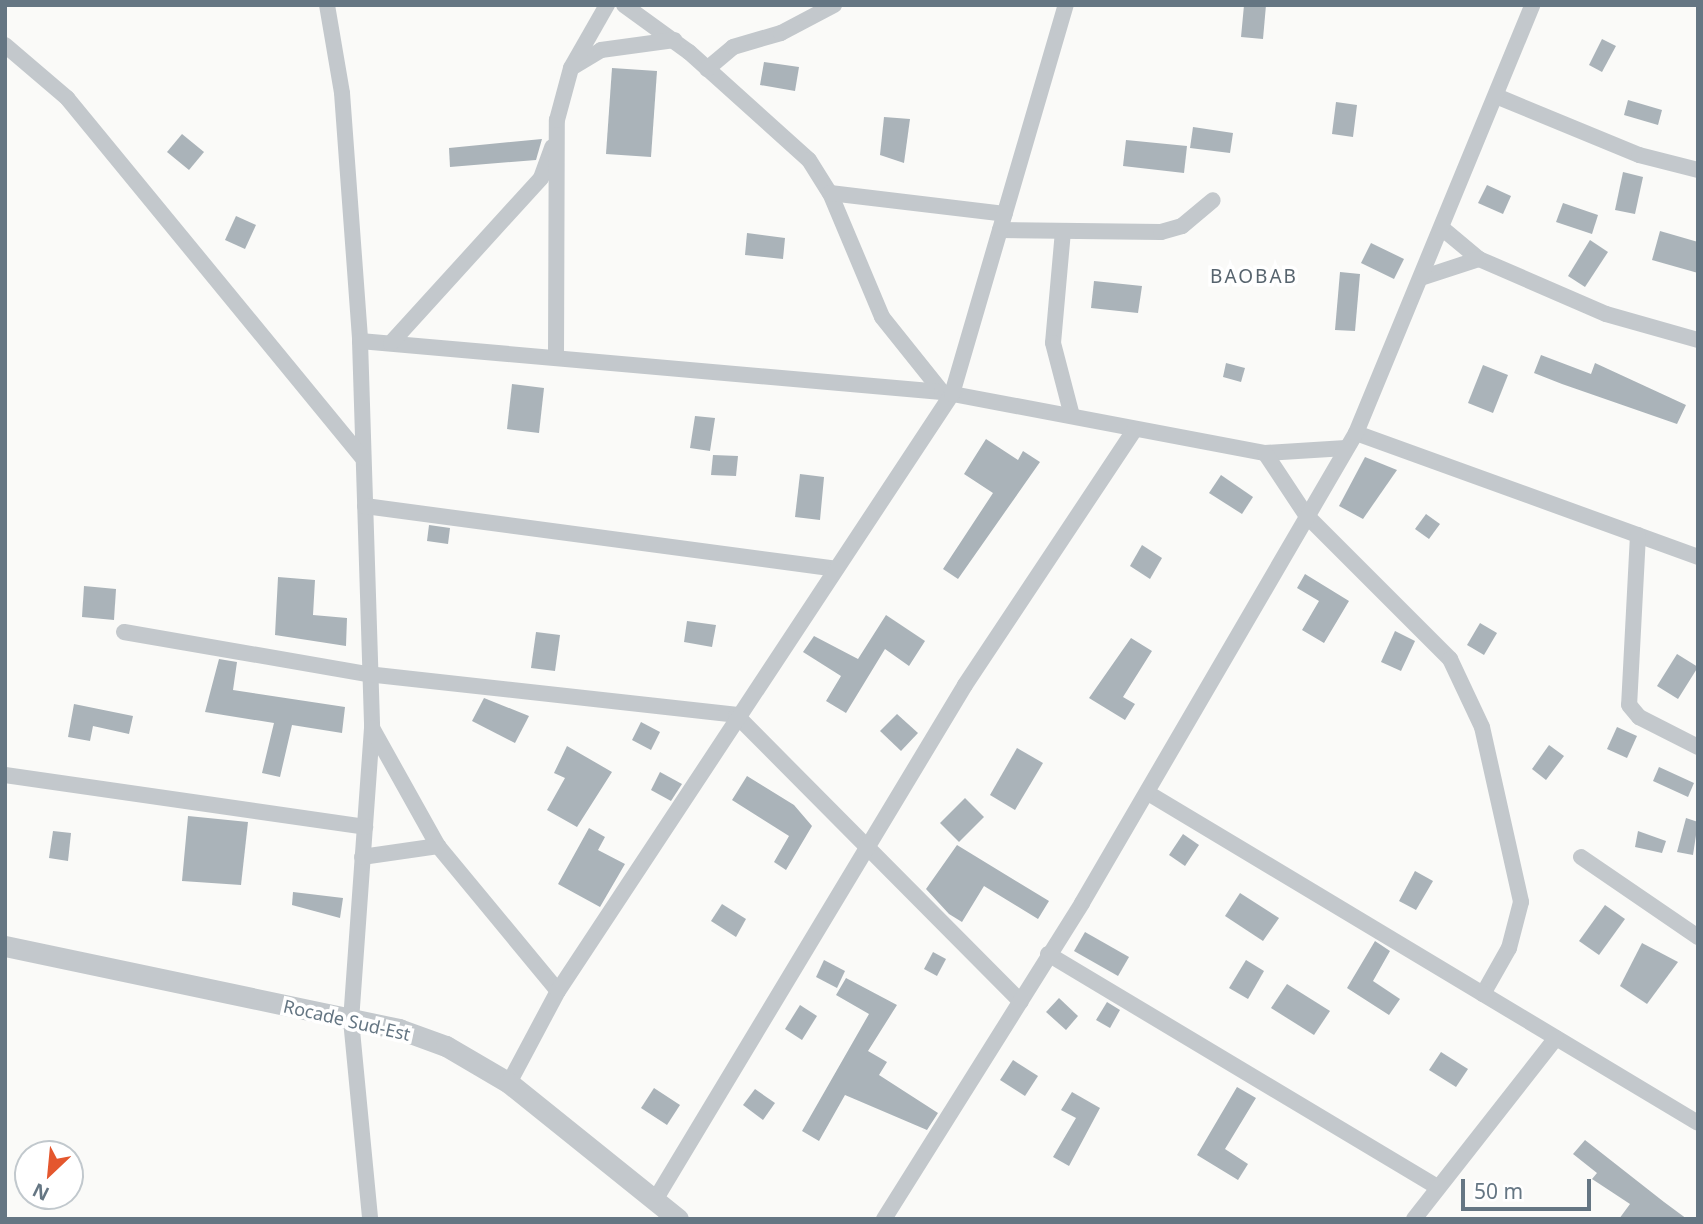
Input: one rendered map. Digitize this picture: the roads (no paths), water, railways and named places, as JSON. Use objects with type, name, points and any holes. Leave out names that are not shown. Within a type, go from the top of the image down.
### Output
[{"type":"street","points":[[327,5],[342,93],[360,341],[367,674],[372,729],[351,1020],[370,1219]]},
{"type":"street","points":[[391,343],[541,178],[556,133],[571,68],[607,5]]},
{"type":"street","points":[[624,5],[674,40],[809,160],[830,193],[882,317],[947,393]]},
{"type":"street","points":[[707,69],[733,47],[780,33],[834,5]]},
{"type":"street","points":[[509,1083],[558,991],[947,393],[1003,222],[1066,5]]},
{"type":"street","points":[[884,1219],[1021,1002],[1148,793],[1306,515],[1356,433],[1424,277],[1532,5]]},
{"type":"street","points":[[571,68],[601,50],[674,40]]},
{"type":"street","points":[[5,45],[67,99],[363,458]]},
{"type":"street","points":[[1496,96],[1639,155],[1698,170]]},
{"type":"street","points":[[556,133],[556,356]]},
{"type":"street","points":[[830,193],[1063,231],[1161,232],[1182,226],[1213,200]]},
{"type":"street","points":[[1443,229],[1479,259],[1606,314],[1698,340]]},
{"type":"street","points":[[1063,231],[1053,343],[1072,416]]},
{"type":"street","points":[[1424,277],[1479,259]]},
{"type":"street","points":[[360,341],[556,356],[947,393],[1265,453],[1346,448]]},
{"type":"street","points":[[655,1200],[871,850],[965,685],[1135,429]]},
{"type":"street","points":[[1356,433],[1698,557]]},
{"type":"street","points":[[1265,453],[1306,515],[1450,659],[1482,727],[1521,902],[1509,948],[1483,994]]},
{"type":"street","points":[[365,506],[832,568]]},
{"type":"street","points":[[1638,535],[1629,705],[1639,717],[1698,747]]},
{"type":"street","points":[[124,632],[367,674],[736,715],[1021,1002]]},
{"type":"street","points":[[372,729],[438,846],[558,991]]},
{"type":"street","points":[[5,775],[365,827]]},
{"type":"street","points":[[1148,793],[1698,1123]]},
{"type":"street","points":[[362,858],[438,846]]},
{"type":"street","points":[[1581,857],[1698,937]]},
{"type":"street","name":"Rocade Sud-Est","points":[[5,946],[351,1020],[446,1045],[509,1083],[678,1219]]},
{"type":"street","points":[[1048,954],[1437,1187]]},
{"type":"street","points":[[1414,1219],[1556,1038]]},
{"type":"district","name":"BAOBAB","points":[[1254,277]]}]
